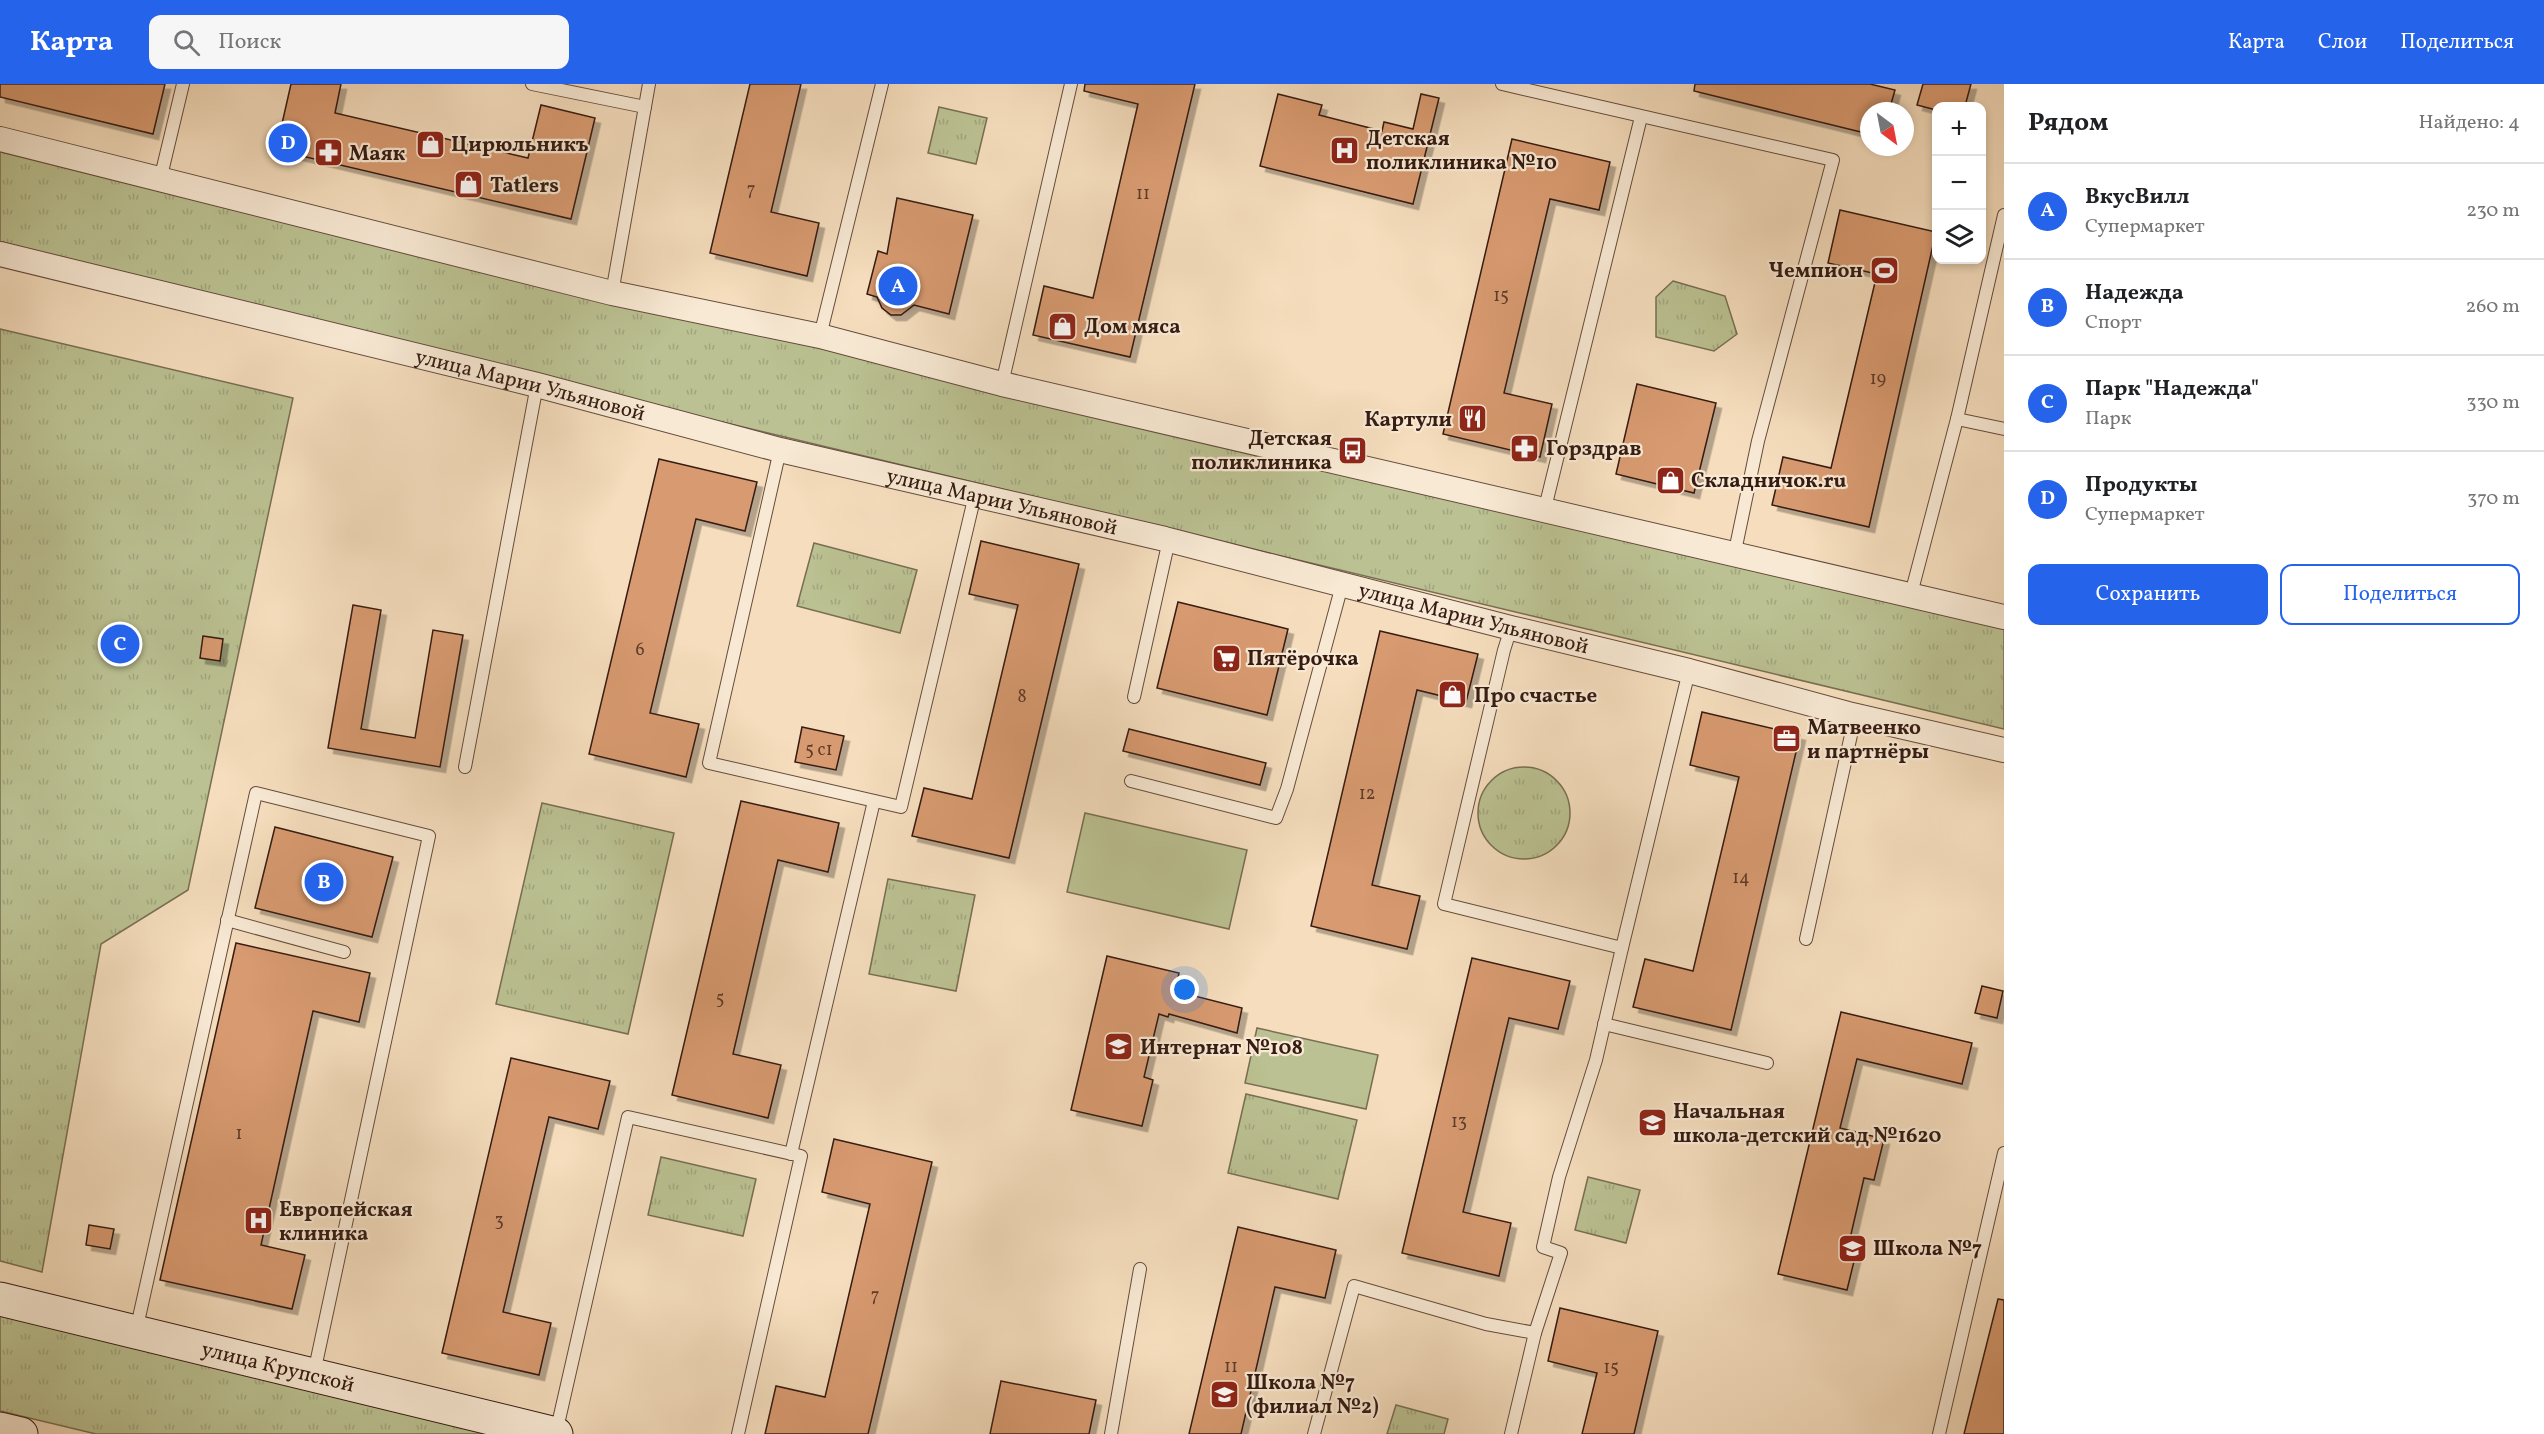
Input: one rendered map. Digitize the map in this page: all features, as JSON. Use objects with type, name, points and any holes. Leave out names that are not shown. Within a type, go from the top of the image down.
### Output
[{"type":"street","points":[[0,139],[612,293],[819,336],[1002,384],[1544,512],[2004,617]]},
{"type":"street","name":"улица Марии Ульяновой","points":[[0,254],[537,385],[780,450],[1169,540],[1511,628],[1689,670],[1852,715],[2004,750]]},
{"type":"street","name":"улица Крупской","points":[[0,1299],[556,1434]]},
{"type":"street","points":[[0,1429],[21,1434]]},
{"type":"lane","points":[[160,180],[183,84]]},
{"type":"lane","points":[[532,84],[645,107]]},
{"type":"lane","points":[[612,293],[649,84]]},
{"type":"lane","points":[[819,336],[882,84]]},
{"type":"lane","points":[[1002,384],[1071,84]]},
{"type":"lane","points":[[1502,84],[1833,160],[1758,441],[1734,556]]},
{"type":"lane","points":[[1544,512],[1641,117]]},
{"type":"lane","points":[[1911,594],[1957,419],[2004,215]]},
{"type":"lane","points":[[465,766],[537,385]]},
{"type":"lane","points":[[1957,419],[2004,429]]},
{"type":"lane","points":[[780,450],[709,763],[901,807],[975,495]]},
{"type":"lane","points":[[1134,697],[1169,540]]},
{"type":"lane","points":[[1131,780],[1276,818],[1287,789],[1342,585]]},
{"type":"lane","points":[[1511,628],[1443,904],[1622,948]]},
{"type":"lane","points":[[1511,1434],[1535,1333],[1561,1253],[1543,1247],[1559,1177],[1596,1060],[1689,670]]},
{"type":"lane","points":[[1806,939],[1851,735],[1852,715]]},
{"type":"lane","points":[[136,1332],[256,793],[429,836],[314,1375]]},
{"type":"lane","points":[[791,1154],[874,801]]},
{"type":"lane","points":[[227,920],[344,952]]},
{"type":"lane","points":[[1604,1024],[1767,1063]]},
{"type":"lane","points":[[556,1434],[627,1117],[801,1156],[738,1434]]},
{"type":"lane","points":[[1939,1434],[2004,1153]]},
{"type":"lane","points":[[1111,1434],[1140,1269]]},
{"type":"lane","points":[[1314,1434],[1354,1286],[1486,1324],[1535,1333]]},
{"type":"green space","points":[[939,107],[987,118],[976,164],[928,153]]},
{"type":"green space","points":[[0,146],[2004,627],[2004,729],[0,249]]},
{"type":"green space","points":[[1673,281],[1725,296],[1737,334],[1714,351],[1656,337],[1656,297]]},
{"type":"green space","points":[[0,329],[293,398],[188,890],[101,944],[42,1272],[0,1261]]},
{"type":"green space","points":[[814,543],[917,570],[900,633],[797,606]]},
{"type":"green space","points":[[1515,767],[1533,767],[1550,774],[1563,787],[1570,804],[1570,822],[1563,839],[1550,852],[1533,859],[1515,859],[1498,852],[1485,839],[1478,822],[1478,804],[1485,787],[1498,774]]},
{"type":"green space","points":[[542,803],[674,833],[628,1034],[496,1004]]},
{"type":"green space","points":[[1085,813],[1247,850],[1229,929],[1067,892]]},
{"type":"green space","points":[[888,879],[975,895],[956,991],[869,974]]},
{"type":"green space","points":[[1257,1028],[1378,1055],[1366,1109],[1245,1083]]},
{"type":"green space","points":[[1246,1094],[1357,1120],[1338,1199],[1228,1173]]},
{"type":"green space","points":[[661,1157],[756,1179],[743,1236],[648,1215]]},
{"type":"green space","points":[[1588,1177],[1640,1190],[1626,1243],[1575,1230]]},
{"type":"green space","points":[[0,1309],[520,1434],[96,1434],[0,1411]]},
{"type":"green space","points":[[1396,1405],[1448,1419],[1444,1434],[1387,1434]]},
{"type":"building","points":[[0,84],[165,84],[153,134],[0,97]]},
{"type":"building","points":[[291,84],[341,84],[335,113],[528,158],[541,105],[595,118],[571,219],[276,150]]},
{"type":"building","points":[[750,84],[801,84],[771,212],[819,223],[807,276],[710,253]]},
{"type":"building","points":[[1085,84],[1195,84],[1130,357],[1033,335],[1044,286],[1093,298],[1138,104],[1084,91]]},
{"type":"building","points":[[1695,84],[1870,84],[1895,90],[1892,102],[1860,102],[1860,132],[1694,91]]},
{"type":"building","points":[[1923,84],[1971,84],[1966,102],[1932,102],[1932,109],[1917,105]]},
{"type":"building","name":"Детская поликлиника №10","points":[[1278,94],[1322,105],[1319,115],[1382,131],[1384,122],[1413,129],[1421,94],[1439,98],[1413,204],[1260,166]]},
{"type":"building","points":[[1512,139],[1610,162],[1599,210],[1550,199],[1504,393],[1552,404],[1540,457],[1443,434]]},
{"type":"building","points":[[897,198],[973,215],[949,314],[914,305],[901,315],[891,315],[882,308],[877,297],[867,294],[878,251],[887,254]]},
{"type":"building","points":[[1840,210],[1932,231],[1932,250],[1869,527],[1772,505],[1783,457],[1831,468],[1877,274],[1828,263]]},
{"type":"building","points":[[1637,384],[1716,403],[1694,493],[1616,474]]},
{"type":"building","points":[[659,459],[757,482],[745,531],[696,519],[650,713],[699,724],[686,777],[589,754]]},
{"type":"building","points":[[981,541],[1079,564],[1009,858],[912,836],[924,788],[972,799],[1018,605],[969,594]]},
{"type":"building","points":[[1178,602],[1288,629],[1267,715],[1157,688]]},
{"type":"building","points":[[353,605],[381,610],[361,729],[415,738],[433,630],[463,635],[440,767],[328,748]]},
{"type":"building","points":[[1380,631],[1478,654],[1466,702],[1417,690],[1372,885],[1420,896],[1407,949],[1311,926]]},
{"type":"building","points":[[203,636],[223,639],[220,661],[200,658]]},
{"type":"building","points":[[1702,712],[1800,735],[1731,1030],[1633,1007],[1645,959],[1693,971],[1739,777],[1690,765]]},
{"type":"building","points":[[802,727],[844,736],[836,770],[795,762]]},
{"type":"building","points":[[1129,729],[1266,763],[1260,785],[1123,751]]},
{"type":"building","points":[[741,801],[839,823],[828,872],[778,860],[733,1054],[781,1065],[768,1118],[672,1095]]},
{"type":"building","points":[[275,827],[393,857],[372,937],[255,908]]},
{"type":"building","points":[[236,943],[370,973],[359,1022],[313,1011],[261,1245],[305,1255],[292,1309],[160,1280]]},
{"type":"building","name":"Интернат №108","points":[[1107,956],[1179,973],[1175,991],[1242,1008],[1237,1033],[1169,1014],[1168,1017],[1159,1014],[1144,1077],[1153,1080],[1142,1126],[1071,1110]]},
{"type":"building","points":[[1472,958],[1570,981],[1558,1029],[1509,1018],[1463,1212],[1511,1223],[1499,1276],[1402,1253]]},
{"type":"building","points":[[1982,986],[2003,991],[1997,1018],[1975,1013]]},
{"type":"building","points":[[1841,1012],[1972,1043],[1962,1084],[1857,1059],[1840,1128],[1884,1139],[1874,1180],[1864,1178],[1849,1243],[1858,1245],[1847,1290],[1778,1274]]},
{"type":"building","points":[[511,1058],[610,1081],[598,1129],[549,1117],[503,1312],[551,1323],[539,1375],[442,1353]]},
{"type":"building","points":[[834,1139],[932,1162],[868,1434],[765,1434],[776,1386],[825,1397],[870,1204],[822,1192]]},
{"type":"building","points":[[89,1225],[114,1229],[110,1249],[86,1245]]},
{"type":"building","points":[[1238,1227],[1336,1250],[1325,1298],[1275,1287],[1241,1434],[1189,1434]]},
{"type":"building","points":[[1998,1299],[2004,1300],[2004,1434],[1964,1434]]},
{"type":"building","points":[[1560,1308],[1658,1331],[1634,1434],[1582,1434],[1597,1373],[1548,1361]]},
{"type":"building","points":[[1001,1381],[1096,1400],[1089,1434],[990,1434]]},
{"type":"place","name":"Продукты","points":[[288,143]]},
{"type":"place","name":"Цирюльникъ","points":[[430,144]]},
{"type":"place","name":"Детская поликлиника №10","points":[[1345,150]]},
{"type":"place","name":"Маяк","points":[[328,153]]},
{"type":"place","name":"Tatlers","points":[[469,185]]},
{"type":"place","name":"Чемпион","points":[[1884,270]]},
{"type":"place","name":"ВкусВилл","points":[[898,286]]},
{"type":"place","name":"Дом мяса","points":[[1063,326]]},
{"type":"place","name":"Картули","points":[[1473,419]]},
{"type":"place","name":"Горздрав","points":[[1525,448]]},
{"type":"place","name":"Детская поликлиника","points":[[1353,450]]},
{"type":"place","name":"Складничок.ru","points":[[1670,480]]},
{"type":"place","name":"Парк \"Надежда\"","points":[[120,644]]},
{"type":"place","name":"Пятёрочка","points":[[1226,658]]},
{"type":"place","name":"Про счастье","points":[[1453,695]]},
{"type":"place","name":"Матвеенко и партнёры","points":[[1786,739]]},
{"type":"place","name":"Надежда","points":[[324,882]]},
{"type":"place","name":"Интернат №108","points":[[1119,1047]]},
{"type":"place","name":"Начальная школа-детский сад №1620","points":[[1652,1123]]},
{"type":"place","name":"Европейская клиника","points":[[258,1221]]},
{"type":"place","name":"Школа №7","points":[[1852,1248]]},
{"type":"place","name":"Школа №7 (филиал №2)","points":[[1225,1394]]}]
